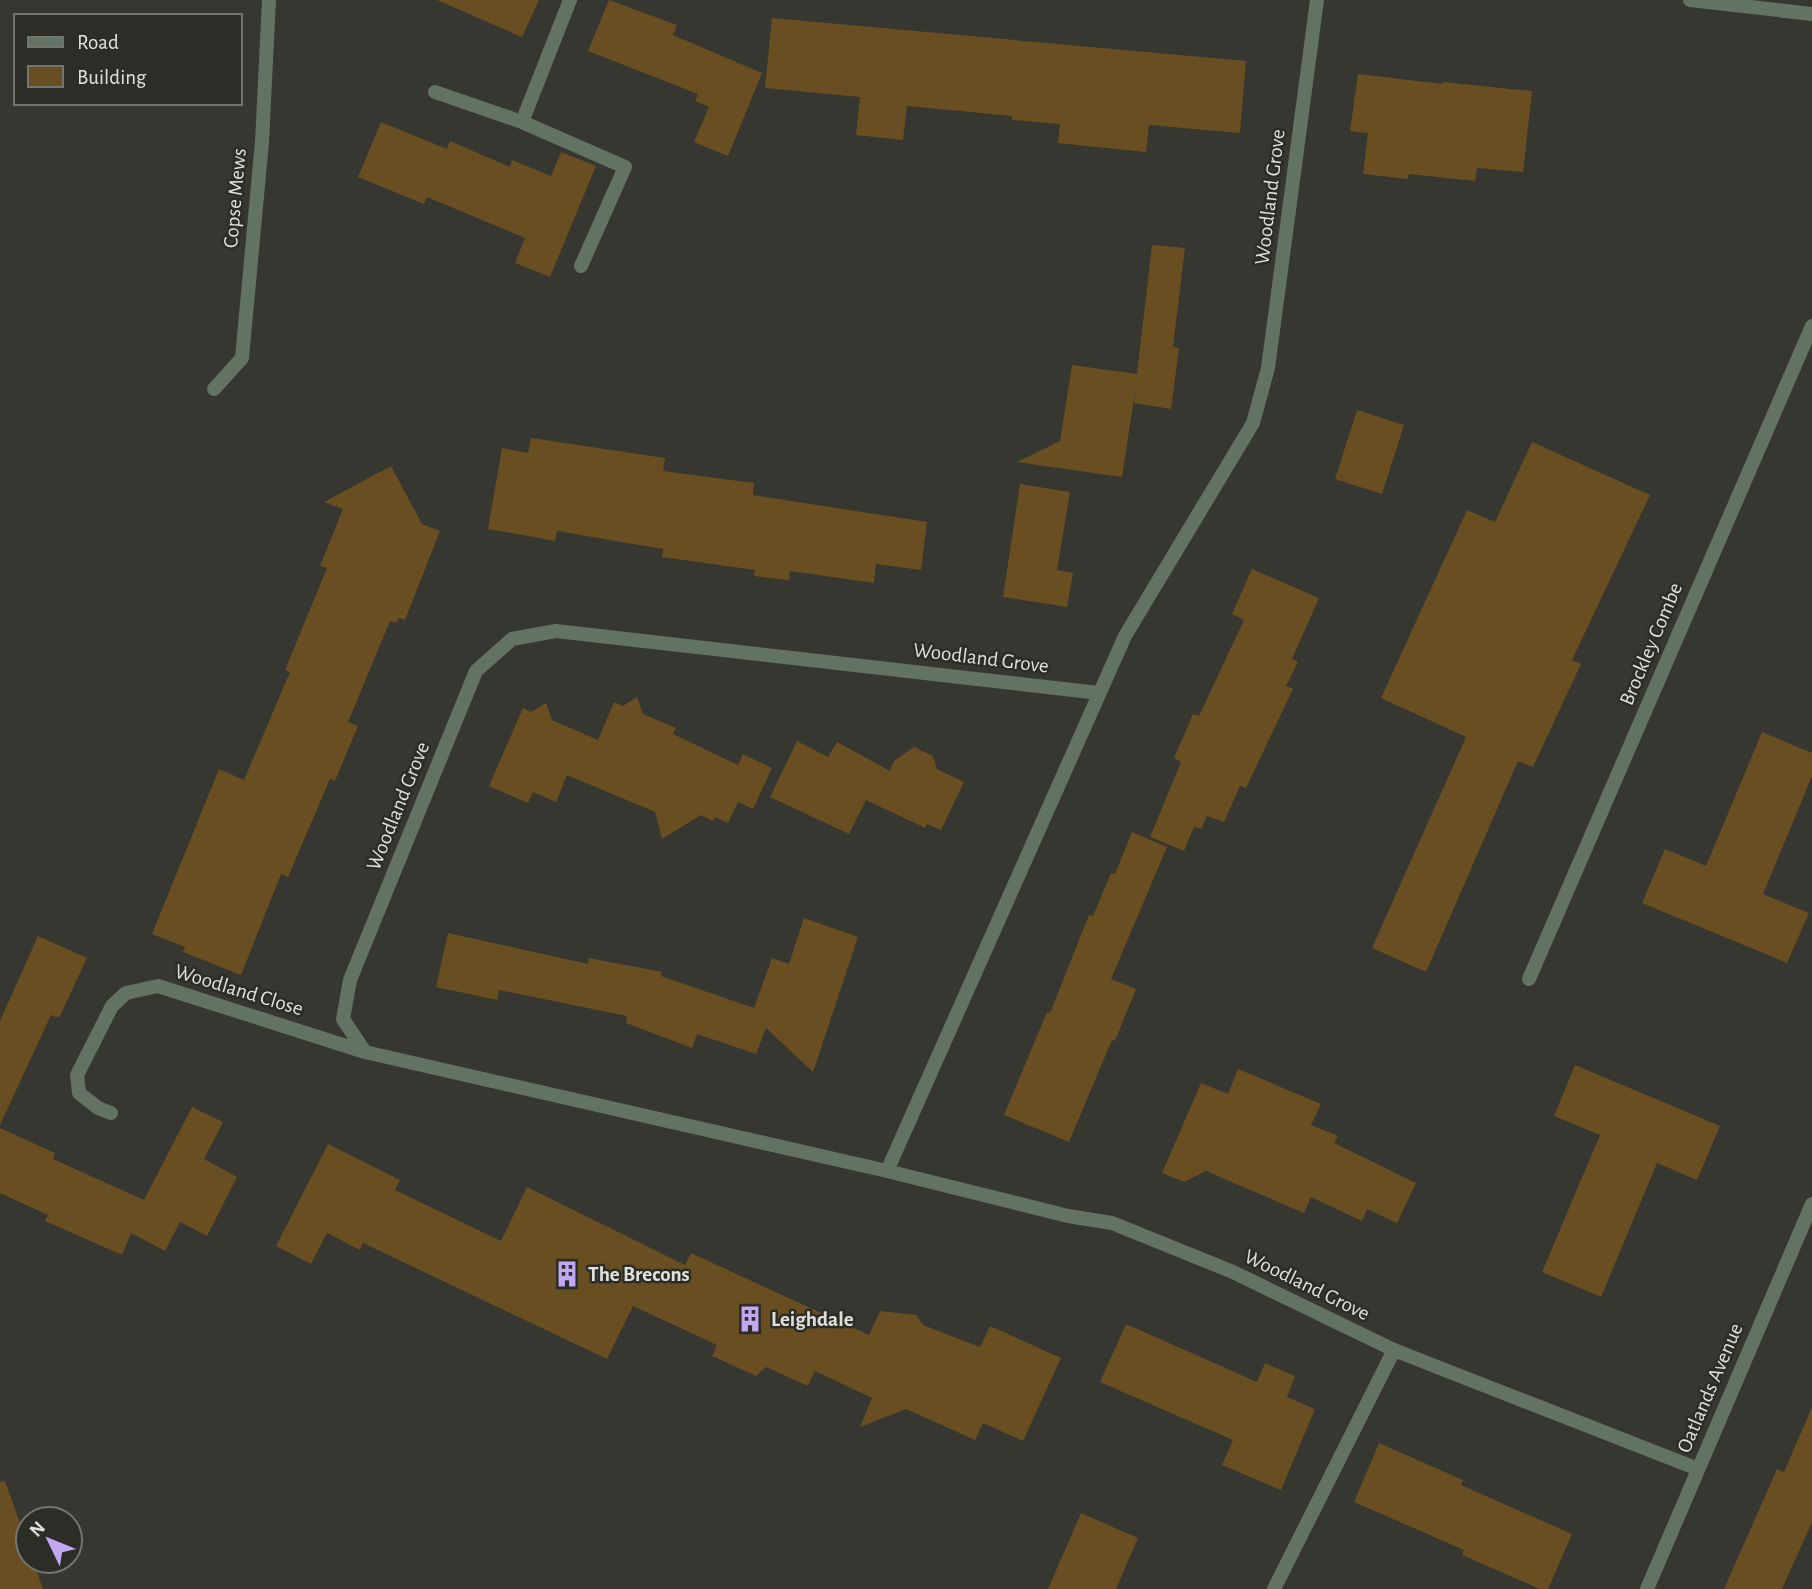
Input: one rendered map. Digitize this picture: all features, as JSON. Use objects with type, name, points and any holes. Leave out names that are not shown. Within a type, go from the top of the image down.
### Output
[{"type":"street","name":"Copse Mews","points":[[214,389],[242,358],[262,142],[268,0]]},
{"type":"street","points":[[522,122],[570,0]]},
{"type":"street","name":"Woodland Grove","points":[[887,1171],[1125,636],[1253,423],[1268,368],[1317,0]]},
{"type":"street","points":[[1689,0],[1812,15]]},
{"type":"street","points":[[435,92],[522,122],[625,167],[581,265]]},
{"type":"street","name":"Brockley Combe","points":[[1529,979],[1812,326]]},
{"type":"street","name":"Woodland Grove","points":[[1099,693],[556,631],[512,639],[476,671],[350,981],[343,1019],[365,1052],[887,1171],[1068,1216],[1112,1223],[1233,1272],[1394,1350],[1698,1469]]},
{"type":"street","name":"Woodland Close","points":[[111,1114],[98,1108],[79,1093],[77,1075],[112,1006],[126,993],[158,986],[365,1052]]},
{"type":"street","name":"Oatlands Avenue","points":[[1647,1589],[1812,1204]]},
{"type":"street","points":[[1274,1589],[1394,1350]]},
{"type":"building","points":[[437,0],[539,0],[522,37]]},
{"type":"building","points":[[609,0],[677,25],[673,35],[762,73],[728,156],[694,142],[709,107],[695,101],[698,94],[588,51]]},
{"type":"building","points":[[772,18],[1246,61],[1240,133],[1149,125],[1146,152],[1058,143],[1060,124],[1012,120],[1012,116],[907,106],[903,140],[856,135],[860,97],[765,88]]},
{"type":"building","points":[[1358,74],[1532,91],[1523,172],[1477,168],[1475,181],[1409,174],[1408,179],[1363,174],[1368,133],[1350,131]]},
{"type":"building","points":[[381,122],[447,149],[450,141],[510,167],[512,160],[551,176],[561,152],[596,166],[550,277],[515,263],[525,238],[427,197],[424,204],[358,177]]},
{"type":"building","points":[[1152,245],[1185,248],[1173,347],[1179,348],[1171,409],[1134,403],[1136,385],[1122,477],[1017,462],[1060,441],[1072,365],[1137,374]]},
{"type":"building","points":[[1357,410],[1404,425],[1382,494],[1335,479]]},
{"type":"building","points":[[531,438],[665,458],[663,471],[754,483],[753,495],[927,522],[921,570],[876,564],[874,583],[790,571],[789,580],[754,576],[755,570],[662,557],[663,549],[557,531],[555,541],[488,529],[502,448],[528,453]]},
{"type":"building","points":[[1532,442],[1650,495],[1572,660],[1581,664],[1533,767],[1518,761],[1426,972],[1372,948],[1466,737],[1381,698],[1467,510],[1495,522]]},
{"type":"building","points":[[391,466],[422,524],[440,531],[405,620],[399,618],[396,623],[390,621],[348,722],[358,726],[335,781],[330,779],[288,877],[281,874],[241,975],[183,952],[185,947],[152,934],[219,769],[244,780],[290,672],[285,670],[327,568],[320,566],[343,509],[324,502]]},
{"type":"building","points":[[1020,484],[1070,492],[1057,570],[1073,573],[1067,607],[1003,597]]},
{"type":"building","points":[[1252,569],[1319,598],[1292,659],[1298,662],[1286,686],[1293,689],[1246,788],[1240,786],[1224,822],[1207,816],[1201,829],[1194,827],[1184,851],[1150,837],[1181,762],[1174,758],[1193,714],[1199,716],[1244,620],[1232,614]]},
{"type":"building","points":[[637,697],[643,714],[676,728],[673,734],[738,765],[743,754],[772,768],[753,809],[738,802],[728,823],[715,817],[713,821],[701,815],[662,839],[655,812],[567,775],[556,802],[533,792],[528,803],[489,786],[523,708],[531,712],[546,703],[552,720],[598,740],[614,702],[623,706]]},
{"type":"building","points":[[1762,732],[1812,753],[1812,776],[1763,894],[1809,913],[1787,963],[1642,903],[1665,849],[1706,866]]},
{"type":"building","points":[[797,741],[828,757],[837,742],[890,771],[894,761],[914,747],[933,756],[937,769],[964,782],[941,830],[927,824],[925,828],[866,800],[849,834],[770,797]]},
{"type":"building","points":[[1132,832],[1167,847],[1111,979],[1136,989],[1069,1142],[1004,1115],[1047,1012],[1050,1013],[1089,915],[1093,916],[1111,873],[1115,874]]},
{"type":"building","points":[[804,918],[858,937],[813,1072],[766,1028],[756,1054],[697,1034],[692,1048],[626,1023],[627,1016],[499,990],[497,1000],[436,987],[448,933],[588,964],[589,958],[662,972],[661,976],[754,1008],[772,958],[789,964]]},
{"type":"building","points":[[38,936],[87,958],[59,1018],[51,1015],[0,1125],[0,1021]]},
{"type":"building","points":[[1575,1065],[1720,1126],[1697,1180],[1657,1163],[1601,1297],[1542,1272],[1600,1135],[1554,1116]]},
{"type":"building","points":[[1238,1069],[1321,1104],[1311,1125],[1338,1136],[1334,1143],[1416,1183],[1397,1223],[1367,1209],[1362,1221],[1311,1197],[1304,1213],[1206,1171],[1184,1182],[1162,1173],[1201,1083],[1228,1094]]},
{"type":"building","points":[[192,1107],[223,1122],[204,1159],[237,1177],[207,1236],[180,1222],[165,1251],[131,1233],[122,1255],[45,1221],[48,1215],[0,1193],[0,1128],[55,1153],[53,1159],[144,1200]]},
{"type":"building","points":[[328,1144],[400,1180],[395,1190],[501,1241],[527,1187],[685,1265],[691,1253],[869,1335],[880,1311],[916,1315],[923,1325],[980,1347],[990,1326],[1061,1358],[1023,1441],[983,1423],[975,1440],[906,1409],[860,1427],[872,1398],[815,1371],[808,1386],[766,1367],[756,1376],[712,1356],[717,1345],[633,1306],[607,1359],[363,1243],[360,1250],[327,1233],[311,1264],[276,1246]]},
{"type":"building","points":[[1126,1324],[1257,1382],[1265,1363],[1295,1376],[1287,1397],[1315,1409],[1281,1490],[1222,1465],[1233,1440],[1100,1382]]},
{"type":"building","points":[[1812,1407],[1812,1522],[1782,1589],[1724,1589],[1777,1469],[1784,1472]]},
{"type":"building","points":[[1379,1443],[1463,1480],[1461,1485],[1572,1534],[1548,1589],[1540,1589],[1462,1555],[1464,1550],[1354,1502]]},
{"type":"building","points":[[5,1481],[14,1506],[14,1575],[38,1575],[43,1589],[0,1589],[0,1482]]},
{"type":"building","points":[[1081,1513],[1138,1538],[1116,1589],[1048,1589]]},
{"type":"place","name":"The Brecons","points":[[567,1274]]},
{"type":"place","name":"Leighdale","points":[[750,1319]]}]
